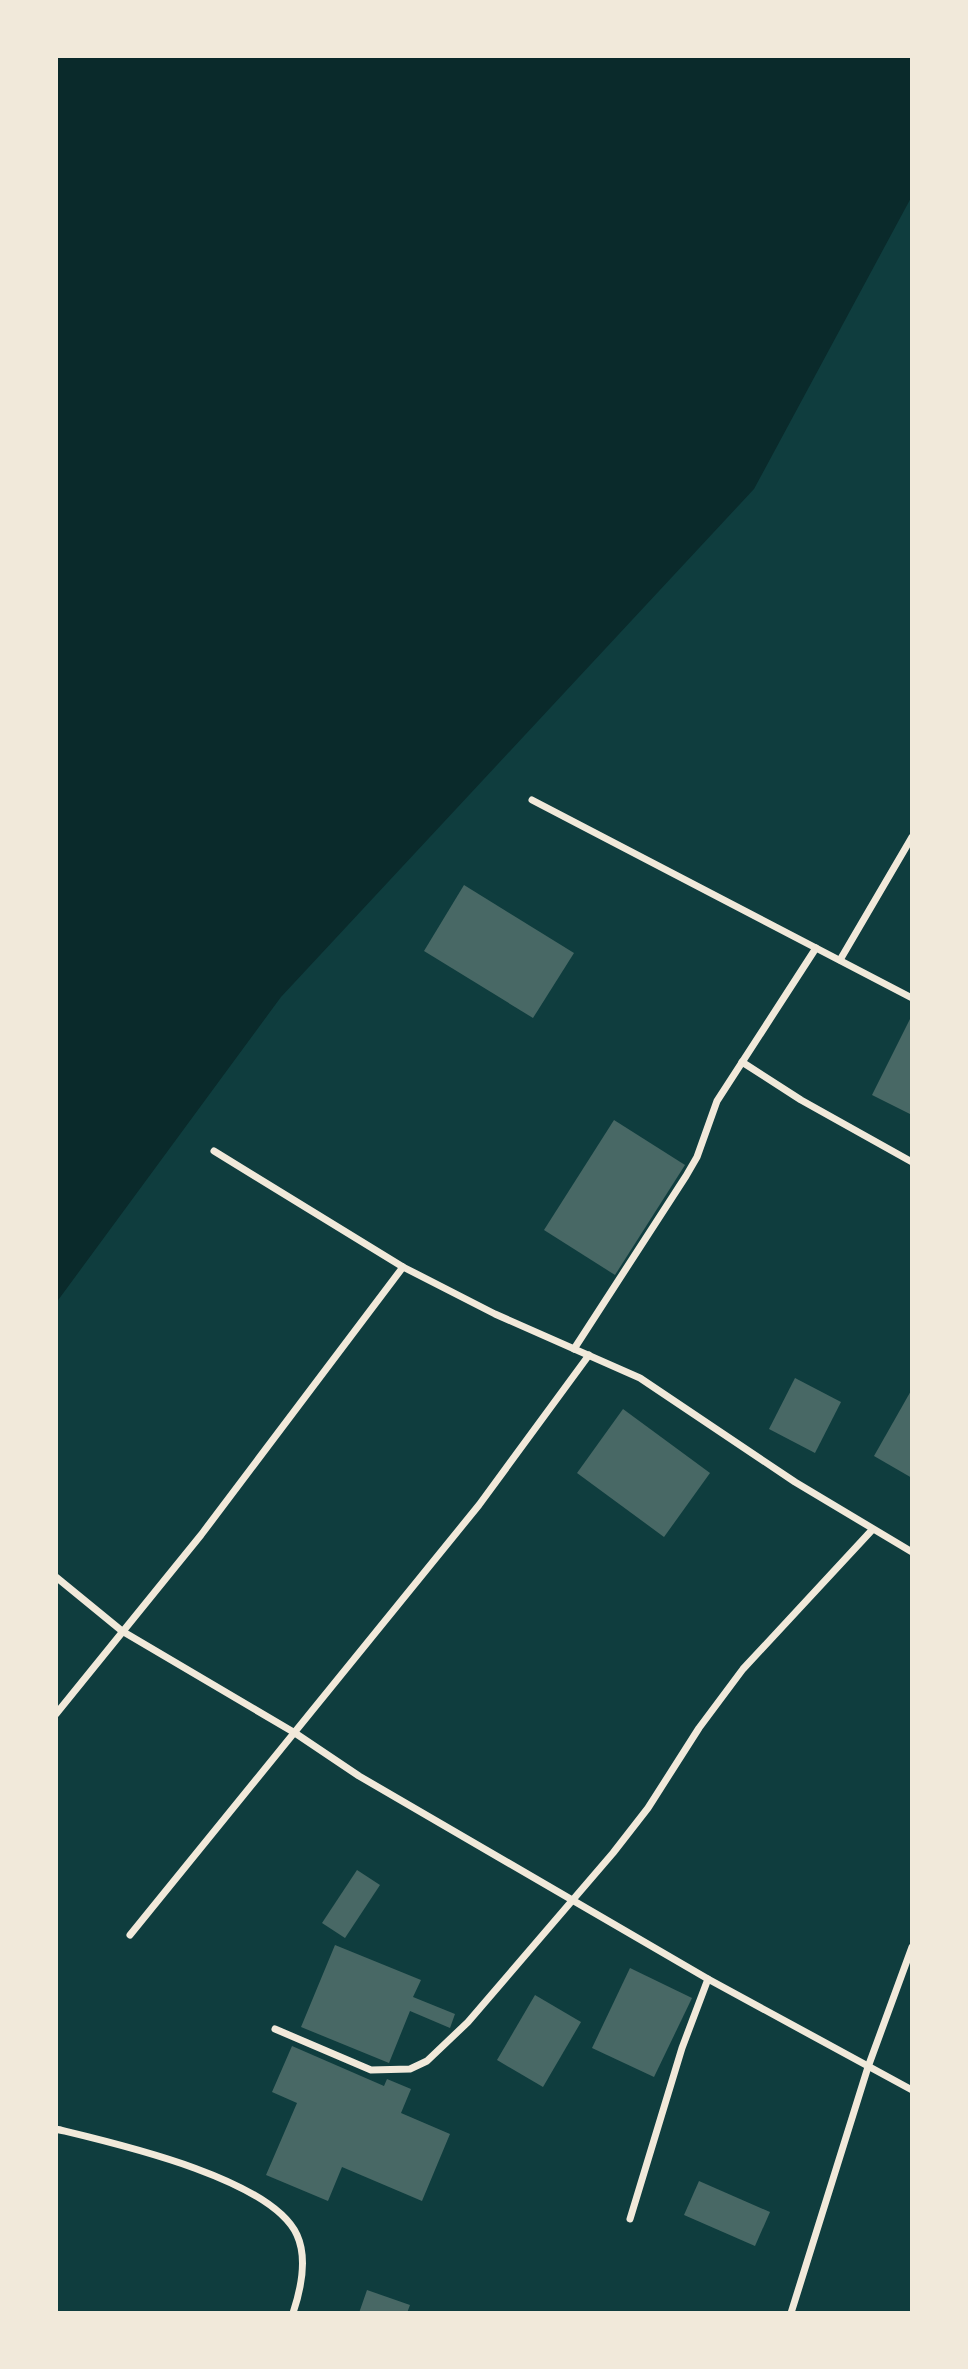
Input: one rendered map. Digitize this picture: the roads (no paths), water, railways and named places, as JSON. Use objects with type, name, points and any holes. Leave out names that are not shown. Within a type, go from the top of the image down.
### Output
[{"type":"street","points":[[532,800],[912,998]]},
{"type":"street","points":[[840,960],[912,837]]},
{"type":"street","points":[[574,1349],[686,1176],[697,1157],[717,1101],[816,948]]},
{"type":"street","points":[[742,1062],[801,1100],[912,1161]]},
{"type":"street","points":[[214,1151],[403,1267],[640,1378],[872,1530],[912,1552]]},
{"type":"street","points":[[56,1714],[201,1535],[403,1267]]},
{"type":"street","points":[[130,1935],[479,1504],[589,1355]]},
{"type":"street","points":[[275,2029],[371,2070],[410,2068],[427,2061],[468,2022],[613,1853],[648,1808],[699,1728],[743,1669],[872,1530]]},
{"type":"street","points":[[56,1577],[122,1632],[295,1732],[359,1776],[708,1979],[912,2090]]},
{"type":"street","points":[[791,2313],[868,2067],[912,1947]]},
{"type":"street","points":[[630,2219],[682,2048],[708,1979]]},
{"type":"street","points":[[56,2129],[158,2157],[244,2189],[266,2202],[285,2217],[297,2235],[303,2255],[302,2278],[293,2313]]},
{"type":"water","points":[[56,56],[912,56],[912,196],[754,489],[281,997],[56,1303]]}]
